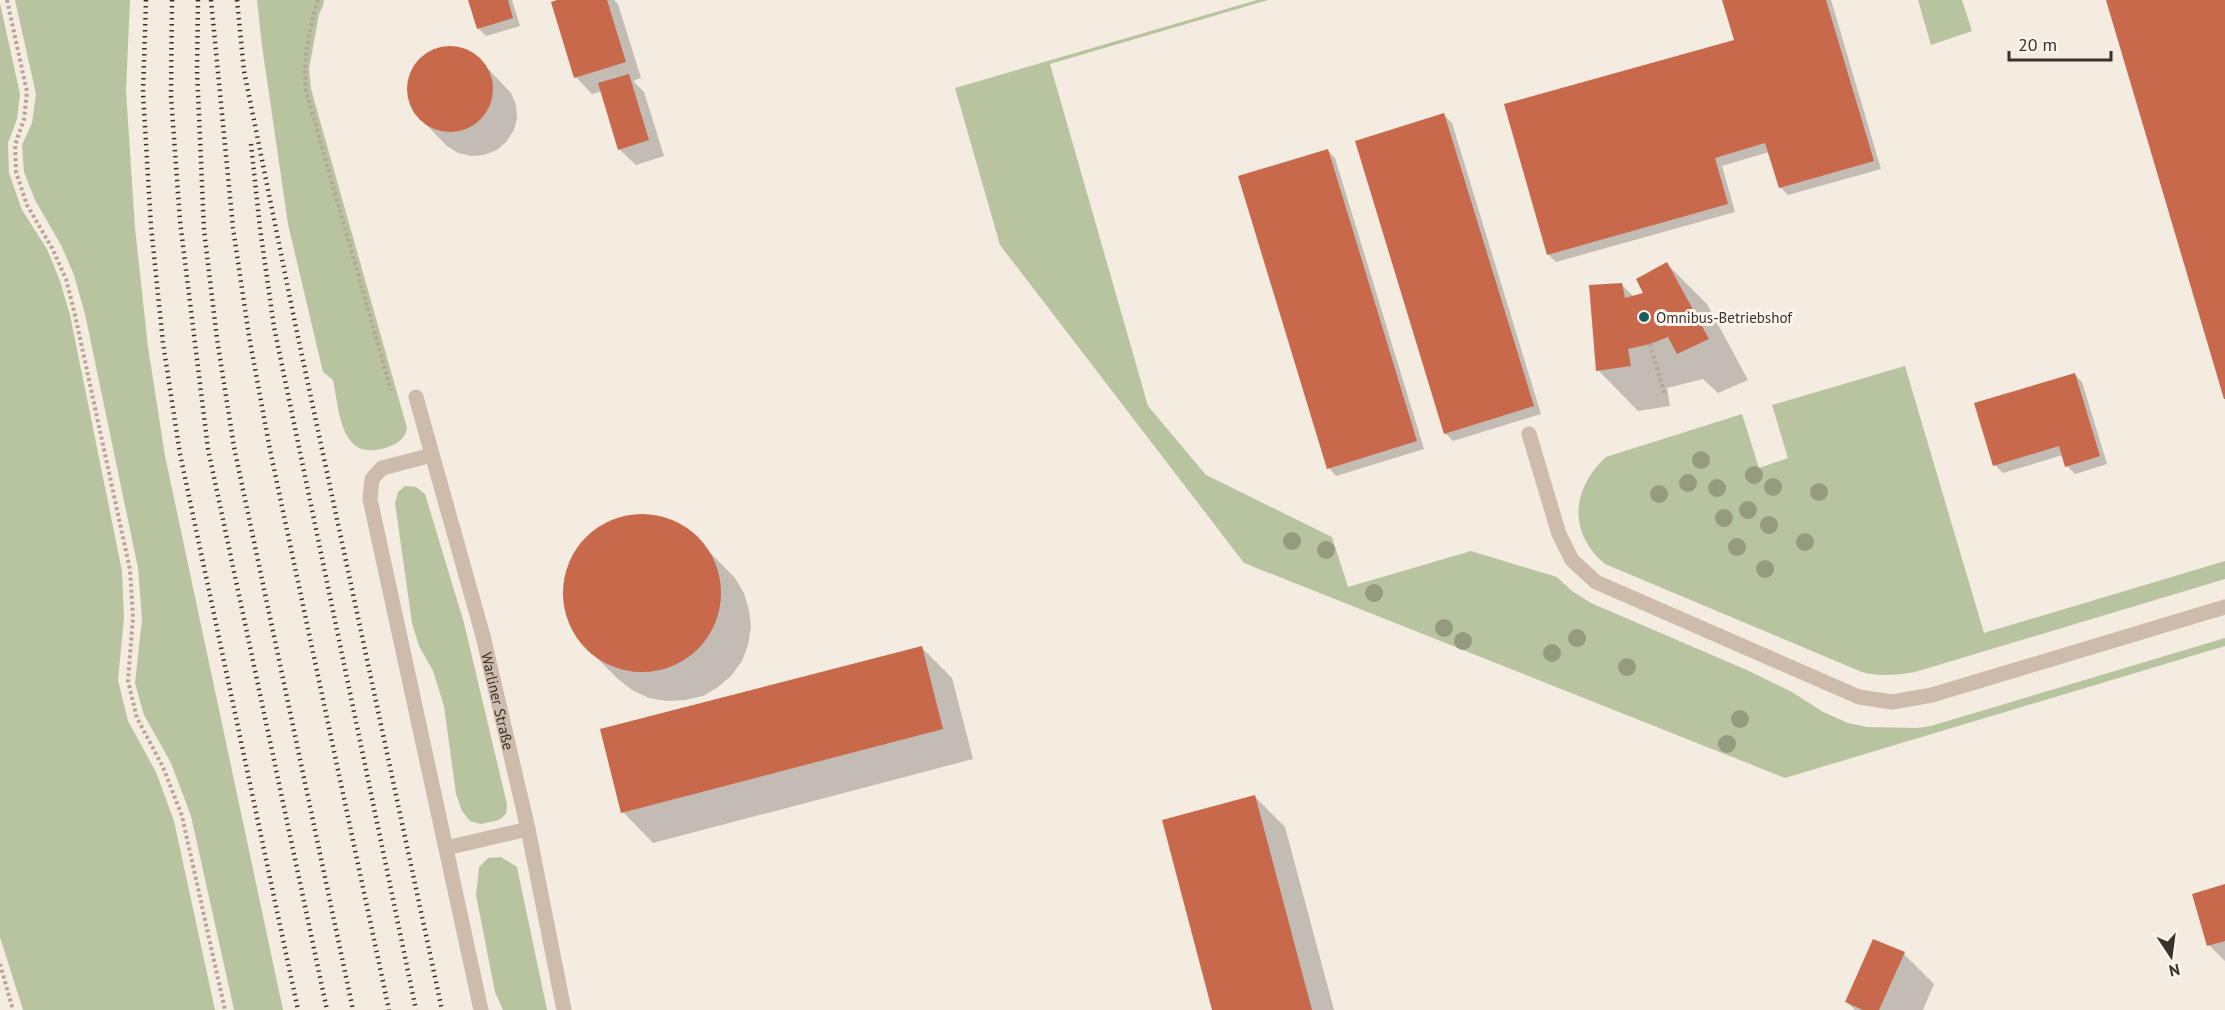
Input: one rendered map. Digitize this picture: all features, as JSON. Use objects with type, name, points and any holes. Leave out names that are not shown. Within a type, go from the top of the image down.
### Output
[{"type":"street","name":"Warliner Straße","points":[[416,397],[483,636],[528,829],[564,1010]]},
{"type":"street","points":[[1529,434],[1558,534],[1572,560],[1596,582],[1859,697],[1892,702],[1932,695],[2225,607]]},
{"type":"street","points":[[432,455],[382,468],[372,479],[370,499],[481,1010]]},
{"type":"street","points":[[446,848],[528,829]]},
{"type":"path","points":[[7,0],[27,92],[24,119],[15,145],[16,172],[27,205],[52,248],[66,279],[75,315],[130,570],[133,617],[128,681],[136,718],[164,767],[182,816],[225,1010]]},
{"type":"path","points":[[318,0],[313,11],[304,69],[306,91],[393,397]]},
{"type":"path","points":[[1650,344],[1665,395]]},
{"type":"path","points":[[0,964],[13,1010]]},
{"type":"green space","points":[[15,0],[130,0],[126,91],[135,228],[148,347],[165,456],[283,1010],[234,1010],[191,816],[171,763],[144,715],[135,683],[142,619],[138,568],[85,314],[74,275],[61,245],[35,200],[24,172],[22,145],[32,123],[36,94]]},
{"type":"green space","points":[[257,0],[324,0],[319,14],[309,69],[311,89],[407,428],[400,440],[388,447],[372,450],[360,448],[351,442],[341,420],[333,380],[323,372],[288,224]]},
{"type":"green space","points":[[1257,0],[1268,0],[1050,64],[1148,406],[1206,475],[1332,537],[1348,587],[1471,551],[1557,577],[1572,591],[1591,603],[1749,671],[1792,692],[1823,712],[1848,723],[1867,727],[1931,726],[2225,638],[2225,646],[1785,778],[1244,563],[1000,245],[955,88]]},
{"type":"green space","points":[[1918,0],[1962,0],[1972,31],[1931,45]]},
{"type":"green space","points":[[0,3],[20,94],[17,119],[8,143],[9,173],[22,210],[47,249],[70,315],[122,571],[124,618],[118,680],[128,721],[156,772],[174,821],[215,1010],[23,1010],[0,937]]},
{"type":"green space","points":[[1905,366],[1984,633],[2225,561],[2225,579],[1915,672],[1882,675],[1862,672],[1605,564],[1593,552],[1585,539],[1578,511],[1581,497],[1594,470],[1606,457],[1742,414],[1759,468],[1788,458],[1772,405]]},
{"type":"green space","points":[[405,486],[416,487],[425,494],[464,623],[507,804],[506,814],[499,820],[481,824],[470,821],[462,811],[456,794],[444,706],[433,671],[419,646],[412,623],[395,503],[398,492]]},
{"type":"green space","points":[[501,857],[517,867],[547,1010],[503,1010],[495,992],[476,895],[479,867],[488,858]]},
{"type":"building","points":[[468,0],[508,0],[513,18],[477,29]]},
{"type":"building","points":[[607,0],[626,62],[574,78],[551,2]]},
{"type":"building","points":[[1722,0],[1826,0],[1874,161],[1779,188],[1765,143],[1715,158],[1728,204],[1547,255],[1504,104],[1734,40]]},
{"type":"building","points":[[2106,0],[2225,0],[2225,399],[2224,399]]},
{"type":"building","points":[[442,46],[458,46],[481,58],[490,72],[493,89],[490,106],[481,120],[458,132],[442,132],[426,125],[414,113],[407,97],[407,81],[414,65],[426,53]]},
{"type":"building","points":[[629,74],[649,140],[618,150],[598,83]]},
{"type":"building","points":[[1444,113],[1534,406],[1444,434],[1355,141]]},
{"type":"building","points":[[1328,149],[1417,441],[1327,469],[1238,176]]},
{"type":"building","name":"Omnibus-Betriebshof","points":[[1667,262],[1709,339],[1677,354],[1668,337],[1628,349],[1631,366],[1596,371],[1589,285],[1622,283],[1625,298],[1643,293],[1636,279]]},
{"type":"building","points":[[2075,373],[2100,456],[2065,467],[2059,446],[1993,466],[1974,403]]},
{"type":"building","points":[[642,514],[672,520],[698,537],[715,563],[721,593],[715,623],[698,649],[672,666],[642,672],[612,666],[586,649],[569,623],[563,593],[569,563],[586,537],[612,520]]},
{"type":"building","points":[[922,646],[943,729],[621,813],[600,729]]},
{"type":"building","points":[[1255,795],[1312,1010],[1212,1010],[1162,820]]},
{"type":"building","points":[[2225,884],[2225,941],[2207,946],[2192,894]]},
{"type":"building","points":[[1873,939],[1905,952],[1879,1010],[1863,1010],[1845,1002]]},
{"type":"railway","points":[[146,0],[143,93],[151,226],[163,343],[180,454],[298,1010]]},
{"type":"railway","points":[[172,0],[171,96],[180,221],[208,449],[327,1010]]},
{"type":"railway","points":[[198,0],[197,70],[204,230],[217,339],[234,447],[353,1010]]},
{"type":"railway","points":[[211,0],[233,228],[249,336],[270,450],[389,1010]]},
{"type":"railway","points":[[237,0],[244,71],[295,323],[442,1010]]},
{"type":"railway","points":[[251,144],[274,327],[416,1010]]},
{"type":"place","name":"Omnibus-Betriebshof","points":[[1644,317]]}]
